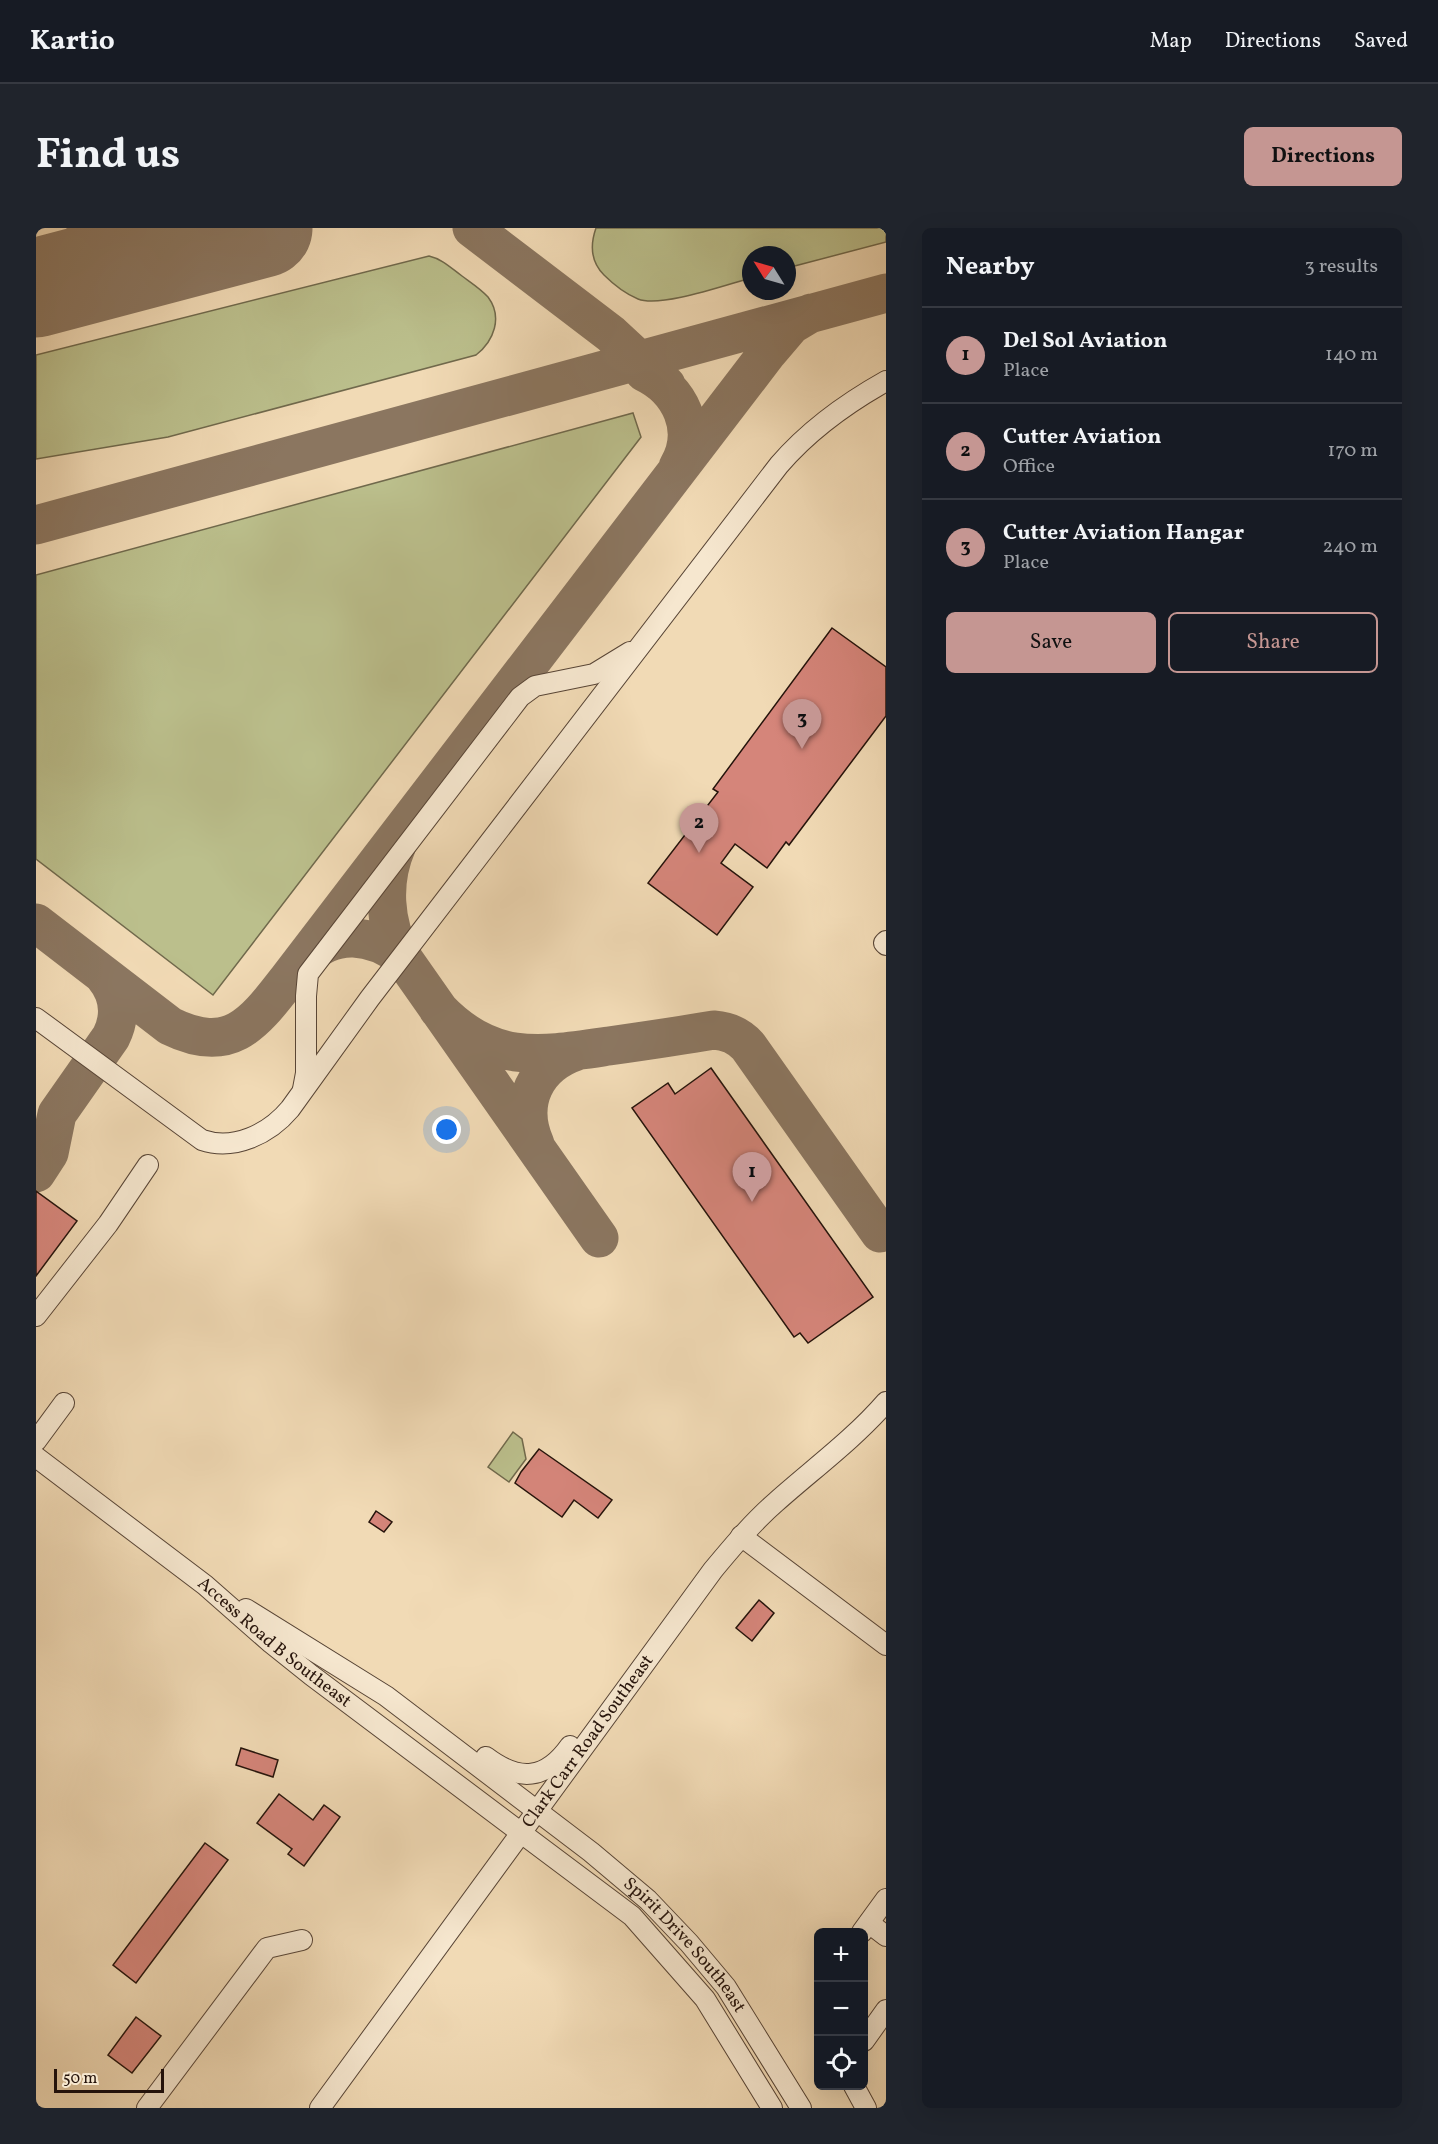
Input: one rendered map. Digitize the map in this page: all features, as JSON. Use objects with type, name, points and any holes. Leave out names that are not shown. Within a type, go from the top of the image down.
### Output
[{"type":"street","points":[[36,1018],[202,1140],[224,1144],[246,1140],[267,1130],[284,1117],[370,998],[792,449],[843,406],[886,381]]},
{"type":"street","points":[[301,1094],[306,1083],[306,982],[308,974],[316,963],[520,697],[535,686],[594,674],[634,649],[656,626]]},
{"type":"street","points":[[886,940],[884,943],[886,945]]},
{"type":"street","points":[[36,1316],[108,1224],[148,1165]]},
{"type":"street","name":"Clark Carr Road Southeast","points":[[320,2108],[713,1570],[741,1536],[774,1503],[852,1437],[886,1402]]},
{"type":"street","points":[[36,1441],[64,1403]]},
{"type":"street","points":[[36,1456],[205,1585]]},
{"type":"street","points":[[741,1536],[886,1645]]},
{"type":"street","name":"Access Road B Southeast","points":[[205,1585],[386,1696],[537,1810]]},
{"type":"street","name":"Access Road B Southeast","points":[[205,1585],[303,1669],[520,1832]]},
{"type":"street","points":[[386,1696],[422,1710],[501,1769],[523,1774],[542,1771],[557,1762],[607,1696],[631,1682]]},
{"type":"street","name":"Spirit Drive Southeast","points":[[537,1810],[648,1900],[689,1943],[726,1987],[801,2108]]},
{"type":"street","name":"Spirit Drive Southeast","points":[[520,1832],[632,1916],[705,1999],[772,2108]]},
{"type":"street","points":[[865,1928],[886,1899]]},
{"type":"street","points":[[868,1929],[886,1936]]},
{"type":"street","points":[[147,2108],[267,1948],[302,1940]]},
{"type":"street","points":[[868,2036],[886,2010]]},
{"type":"street","points":[[857,2090],[866,2108]]},
{"type":"green space","points":[[596,228],[886,228],[886,242],[796,266],[796,246],[742,246],[742,280],[677,298],[648,301],[624,292],[604,275],[594,259],[593,241]]},
{"type":"green space","points":[[429,256],[442,262],[475,286],[488,297],[493,305],[496,320],[492,336],[476,355],[168,437],[36,459],[36,355]]},
{"type":"green space","points":[[633,413],[641,437],[213,995],[36,859],[36,575]]},
{"type":"green space","points":[[513,1432],[522,1439],[526,1459],[509,1482],[488,1467]]},
{"type":"building","points":[[832,628],[886,667],[886,716],[789,845],[786,842],[767,868],[735,844],[721,863],[753,887],[717,935],[648,883],[718,792],[713,789]]},
{"type":"building","points":[[711,1068],[873,1297],[808,1343],[800,1333],[794,1337],[632,1108],[668,1083],[675,1094]]},
{"type":"building","points":[[36,1191],[77,1221],[36,1276]]},
{"type":"building","points":[[539,1449],[612,1500],[598,1518],[574,1500],[562,1517],[515,1483]]},
{"type":"building","points":[[376,1511],[392,1522],[384,1532],[369,1522]]},
{"type":"building","points":[[759,1600],[774,1613],[752,1641],[736,1628]]},
{"type":"building","points":[[241,1748],[278,1760],[273,1777],[236,1765]]},
{"type":"building","points":[[279,1794],[313,1820],[324,1805],[340,1817],[304,1866],[288,1854],[292,1849],[257,1823]]},
{"type":"building","points":[[205,1843],[228,1860],[136,1983],[113,1965]]},
{"type":"building","points":[[136,2017],[161,2036],[132,2073],[108,2055]]},
{"type":"taxiway","points":[[86,228],[101,241],[117,249],[154,256]]},
{"type":"taxiway","points":[[472,228],[611,334],[666,385]]},
{"type":"taxiway","points":[[36,525],[886,293]]},
{"type":"taxiway","points":[[36,923],[170,1026],[191,1034],[209,1037],[225,1036],[252,1021],[289,978],[768,352],[791,325],[811,313]]},
{"type":"taxiway","points":[[644,372],[657,379],[668,389],[683,412],[687,439],[678,467]]},
{"type":"taxiway","points":[[397,845],[388,873],[387,902],[391,930],[402,957],[599,1238]]},
{"type":"taxiway","points":[[306,958],[329,942],[353,938],[378,943],[402,957]]},
{"type":"taxiway","points":[[36,1173],[49,1153],[57,1114],[111,1037],[117,1021],[116,997],[104,976]]},
{"type":"taxiway","points":[[438,1009],[477,1040],[497,1048],[518,1052],[561,1052],[714,1030],[741,1039],[880,1233]]},
{"type":"taxiway","points":[[535,1144],[528,1114],[529,1100],[534,1087],[550,1066],[562,1057],[577,1051]]},
{"type":"runway","points":[[36,288],[263,228]]},
{"type":"place","name":"Cutter Aviation Hangar","points":[[802,749]]},
{"type":"place","name":"Cutter Aviation","points":[[699,853]]},
{"type":"place","name":"Del Sol Aviation","points":[[752,1202]]}]
